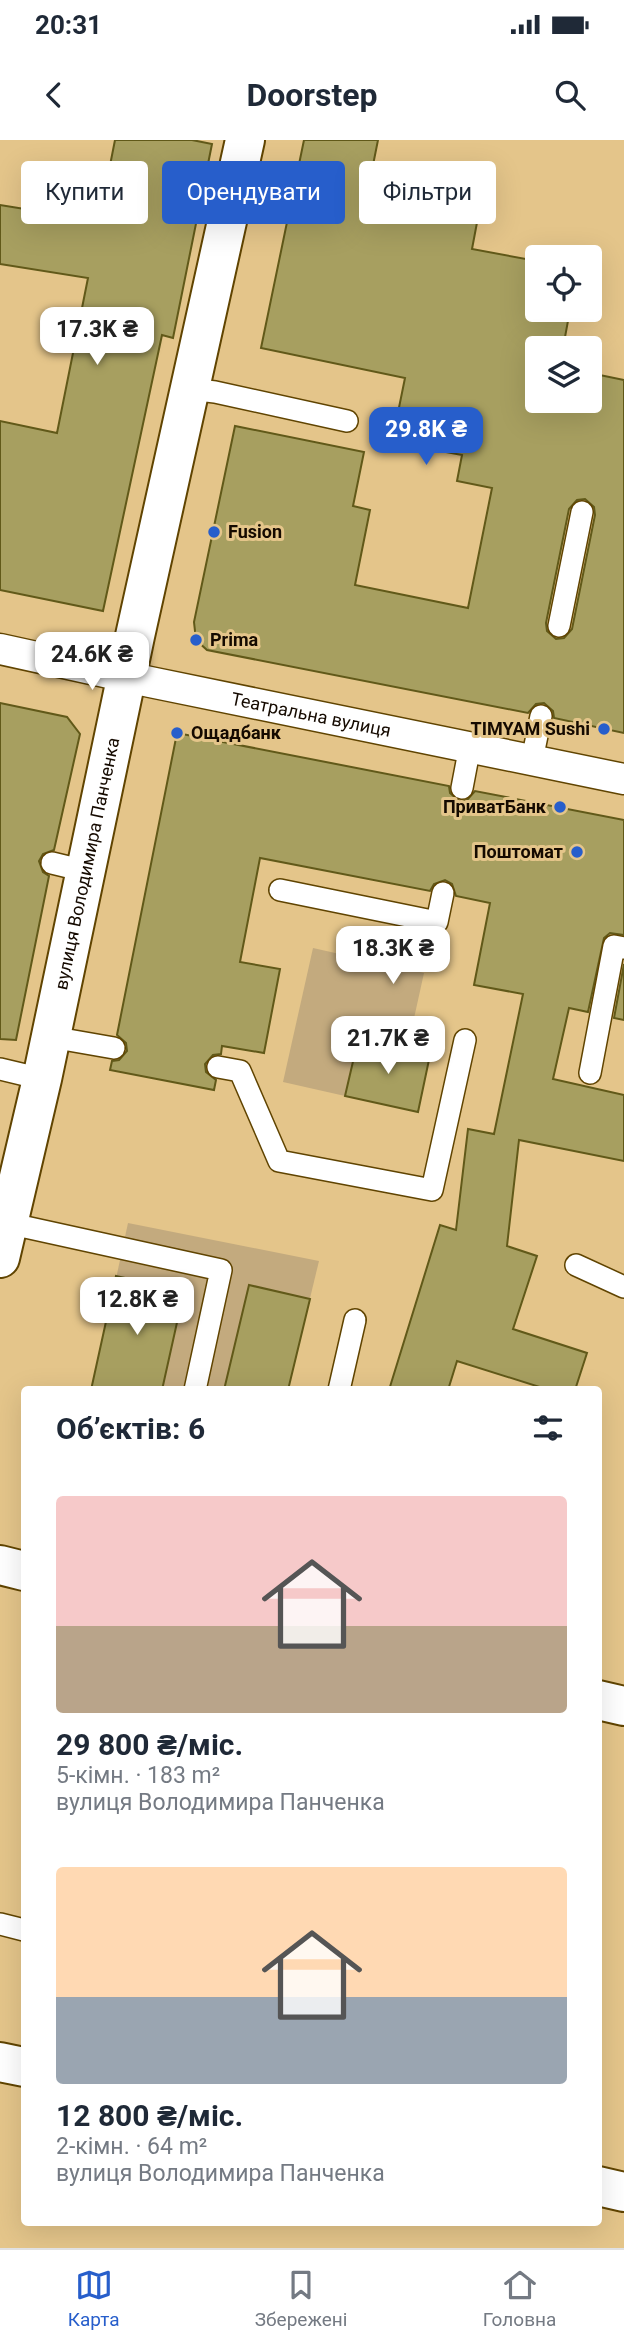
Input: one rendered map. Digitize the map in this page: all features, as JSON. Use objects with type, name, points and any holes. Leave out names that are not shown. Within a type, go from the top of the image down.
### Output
[{"type":"street","name":"вулиця Володимира Панченка","points":[[2,1246],[51,1037],[68,867],[126,677],[244,140]]},
{"type":"street","name":"Театральна вулиця","points":[[0,649],[624,779]]},
{"type":"street","points":[[0,1565],[21,1570]]},
{"type":"street","points":[[602,1701],[624,1706]]},
{"type":"street","points":[[0,2062],[21,2066]]},
{"type":"street","points":[[602,2187],[624,2192]]},
{"type":"lane","points":[[190,389],[347,421]]},
{"type":"lane","points":[[559,626],[582,512]]},
{"type":"lane","points":[[533,760],[541,716]]},
{"type":"lane","points":[[462,788],[470,746]]},
{"type":"lane","points":[[280,890],[437,922],[443,893]]},
{"type":"lane","points":[[590,1073],[614,946],[624,948]]},
{"type":"lane","points":[[51,1037],[114,1048]]},
{"type":"lane","points":[[218,1067],[240,1071],[279,1161],[432,1190],[465,1040]]},
{"type":"lane","points":[[0,1069],[42,1079]]},
{"type":"lane","points":[[2,1246],[221,1270],[196,1386]]},
{"type":"lane","points":[[576,1265],[624,1287]]},
{"type":"lane","points":[[341,1386],[355,1321]]},
{"type":"lane","points":[[0,1924],[21,1929]]},
{"type":"shaded area","points":[[313,948],[424,973],[407,1050],[358,1040],[345,1096],[283,1082]]},
{"type":"shaded area","points":[[128,1223],[319,1261],[289,1386],[93,1386]]},
{"type":"building","points":[[115,140],[192,140],[212,144],[209,161],[162,161],[162,224],[196,224],[173,338],[162,335],[103,611],[0,590],[0,421],[57,433],[88,278],[0,264],[0,205],[21,208],[21,224],[148,224],[148,161],[111,161]]},
{"type":"building","points":[[304,140],[378,140],[374,161],[359,161],[359,224],[477,224],[472,249],[525,259],[525,322],[568,322],[565,336],[525,336],[525,413],[602,413],[602,375],[624,380],[624,733],[554,718],[553,711],[544,703],[536,704],[528,713],[207,650],[196,640],[194,622],[235,426],[364,452],[353,506],[370,510],[355,585],[468,608],[492,488],[457,481],[462,455],[392,442],[405,378],[261,348],[287,224],[345,224],[345,161],[300,161]],"holes":[[[585,499],[594,507],[595,515],[572,629],[564,638],[556,639],[547,631],[546,623],[569,509],[577,500]]]},
{"type":"building","points":[[0,703],[67,717],[80,734],[54,850],[43,854],[39,861],[43,872],[49,876],[16,1040],[0,1039]]},
{"type":"building","points":[[177,733],[449,786],[450,793],[459,801],[467,800],[475,791],[624,820],[624,935],[610,933],[604,938],[588,1012],[569,1008],[553,1079],[624,1095],[624,1161],[519,1140],[507,1246],[537,1256],[513,1329],[587,1353],[576,1386],[536,1386],[457,1361],[449,1386],[390,1386],[440,1225],[456,1230],[468,1129],[494,1134],[523,994],[474,985],[490,903],[456,896],[452,884],[445,880],[434,884],[430,891],[260,858],[240,962],[280,969],[264,1053],[222,1046],[221,1054],[213,1055],[205,1064],[206,1072],[216,1080],[214,1090],[110,1070],[112,1061],[119,1060],[127,1051],[126,1043],[117,1035]]},
{"type":"building","points":[[624,964],[624,1020],[614,1018]]},
{"type":"building","points":[[358,1040],[430,1055],[418,1112],[345,1096]]},
{"type":"building","points":[[116,1276],[184,1291],[163,1386],[92,1386]]},
{"type":"building","points":[[249,1285],[310,1299],[289,1386],[225,1386]]},
{"type":"place","name":"Fusion","points":[[214,532]]},
{"type":"place","name":"Prima","points":[[196,640]]},
{"type":"place","name":"TIMYAM Sushi","points":[[604,729]]},
{"type":"place","name":"Ощадбанк","points":[[177,733]]},
{"type":"place","name":"ПриватБанк","points":[[560,807]]},
{"type":"place","name":"Поштомат","points":[[577,852]]}]
